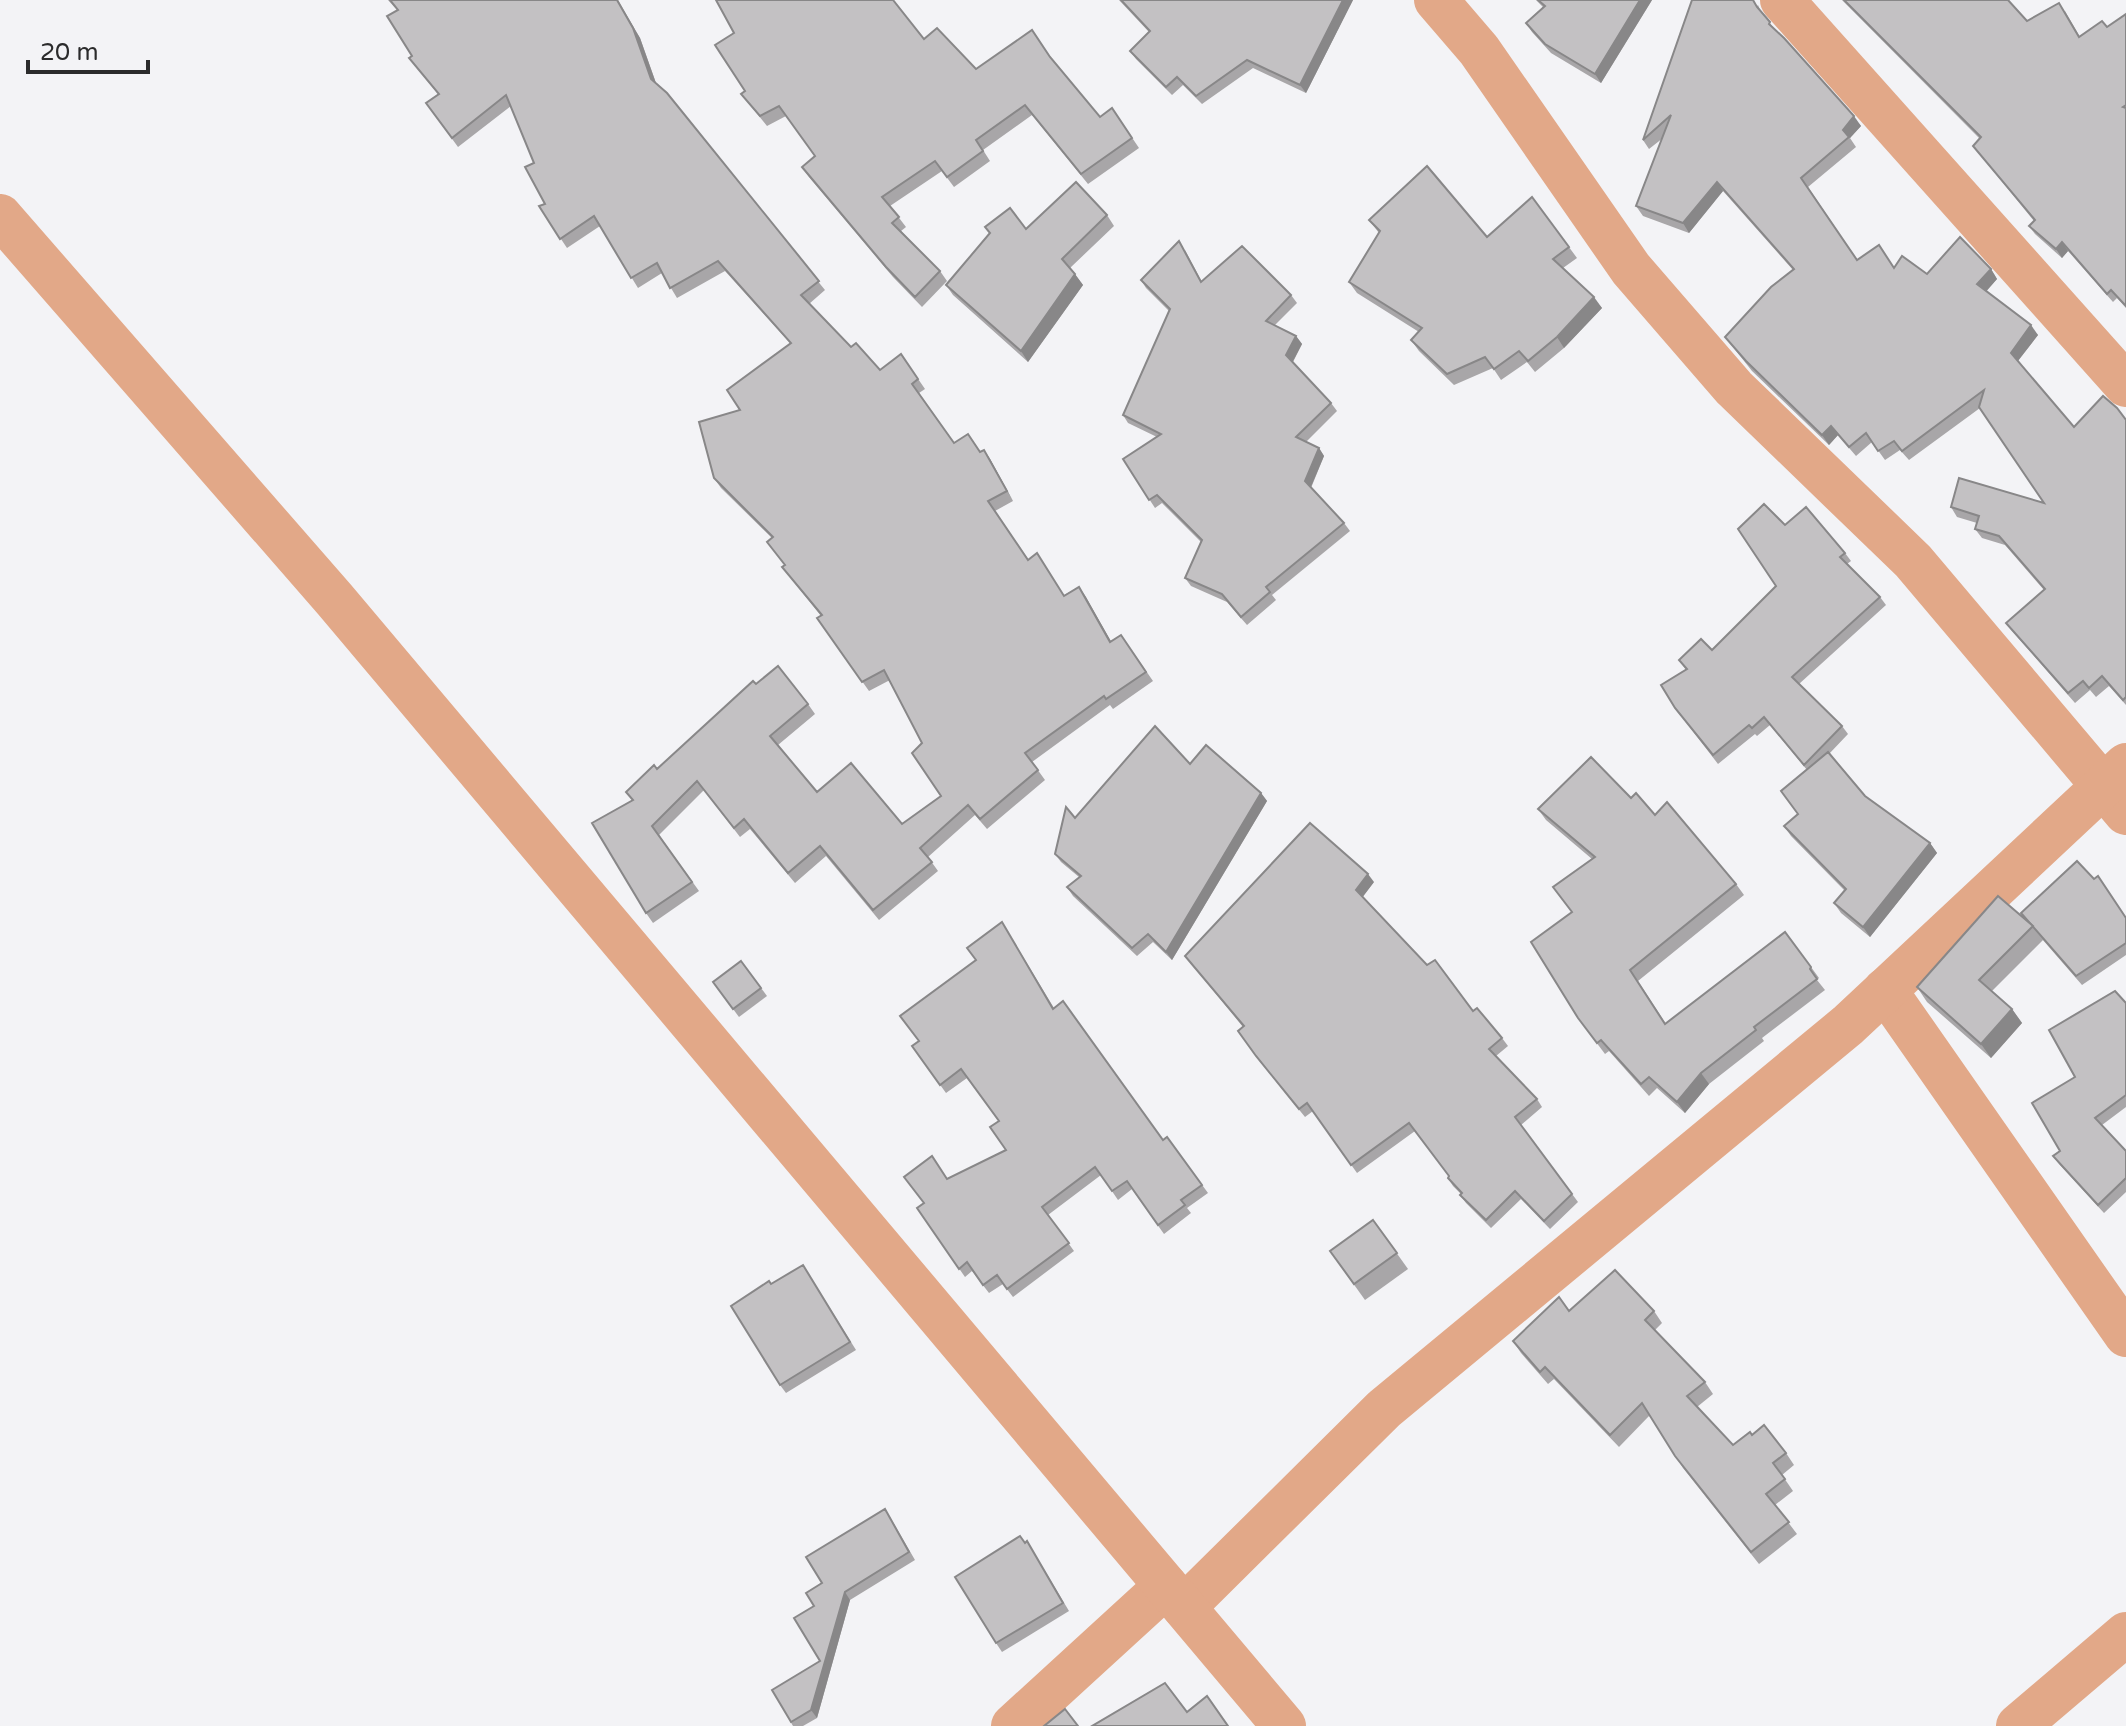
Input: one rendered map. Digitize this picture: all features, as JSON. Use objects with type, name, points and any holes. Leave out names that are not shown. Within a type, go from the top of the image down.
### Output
[{"type":"street","points":[[1013,1726],[1175,1597],[1384,1409],[1848,1025],[2118,787],[1913,561],[1734,388],[1631,269],[1479,50],[1436,0]]},
{"type":"street","points":[[1782,0],[2126,385]]},
{"type":"street","points":[[0,216],[335,600],[1284,1726]]},
{"type":"street","points":[[1885,990],[2126,1335]]},
{"type":"street","points":[[2018,1726],[2126,1634]]},
{"type":"building","points":[[390,0],[617,0],[633,28],[651,79],[667,93],[819,281],[801,295],[851,347],[856,343],[880,370],[901,354],[918,379],[912,384],[954,443],[968,434],[980,452],[984,450],[1007,491],[988,501],[1028,560],[1037,553],[1064,596],[1079,587],[1110,642],[1121,635],[1146,672],[1106,699],[1104,696],[1025,753],[1038,770],[980,819],[968,805],[920,848],[932,862],[873,910],[820,846],[788,873],[744,819],[734,828],[697,781],[652,826],[692,882],[646,913],[592,823],[633,800],[626,792],[654,765],[657,769],[753,681],[756,684],[778,666],[808,704],[770,736],[817,792],[851,763],[902,824],[941,796],[912,753],[922,743],[884,670],[862,682],[817,618],[822,615],[782,567],[785,565],[767,542],[773,537],[714,478],[699,422],[740,410],[727,390],[791,343],[718,261],[670,288],[657,263],[631,278],[594,216],[560,239],[539,206],[545,204],[525,167],[534,163],[506,95],[452,138],[426,103],[439,94],[409,58],[412,56],[387,16],[398,10]]},
{"type":"building","points":[[716,0],[893,0],[924,39],[937,28],[976,69],[1032,30],[1050,57],[1100,117],[1112,108],[1132,138],[1081,174],[1025,105],[976,140],[983,151],[947,177],[935,161],[882,197],[899,217],[892,223],[940,271],[915,297],[802,167],[815,156],[779,106],[760,116],[741,94],[745,91],[715,45],[734,33]]},
{"type":"building","points":[[1121,0],[1343,0],[1300,85],[1247,60],[1196,96],[1177,77],[1166,87],[1130,51],[1150,31]]},
{"type":"building","points":[[1538,0],[1640,0],[1595,74],[1545,44],[1526,23],[1545,6]]},
{"type":"building","points":[[1692,0],[1753,0],[1769,24],[1854,116],[1843,130],[1849,137],[1801,178],[1857,260],[1879,245],[1894,268],[1902,256],[1927,274],[1960,237],[1991,269],[1977,284],[2031,325],[2011,353],[2074,427],[2103,396],[2126,420],[2126,697],[2123,700],[2102,676],[2089,688],[2083,681],[2068,693],[2006,623],[2045,589],[1999,536],[1975,529],[1979,516],[1951,507],[1959,478],[2044,503],[1979,407],[1984,390],[1902,451],[1894,441],[1878,451],[1866,433],[1849,447],[1831,426],[1822,435],[1725,337],[1771,287],[1794,269],[1717,182],[1683,223],[1636,206],[1671,115],[1643,140]]},
{"type":"building","points":[[1844,0],[2008,0],[2027,21],[2059,3],[2079,37],[2102,21],[2107,27],[2126,14],[2126,105],[2123,107],[2126,108],[2126,306],[2111,290],[2107,294],[2062,242],[2056,249],[2029,226],[2035,220],[1973,146],[1981,137]]},
{"type":"building","points":[[1427,166],[1487,237],[1532,197],[1569,247],[1553,259],[1594,297],[1557,337],[1528,361],[1519,351],[1494,369],[1485,357],[1447,374],[1411,340],[1422,328],[1349,282],[1380,231],[1369,220]]},
{"type":"building","points":[[1076,182],[1107,215],[1062,259],[1075,274],[1021,351],[946,285],[990,233],[985,227],[1010,208],[1026,229]]},
{"type":"building","points":[[1179,241],[1201,282],[1242,246],[1291,295],[1266,321],[1296,336],[1286,355],[1331,403],[1296,437],[1319,448],[1305,481],[1344,523],[1266,587],[1270,592],[1241,617],[1222,594],[1185,578],[1202,540],[1157,495],[1149,500],[1123,459],[1161,434],[1123,415],[1170,309],[1141,280]]},
{"type":"building","points":[[1764,504],[1785,525],[1806,507],[1845,553],[1840,557],[1880,597],[1792,677],[1842,726],[1804,765],[1764,717],[1752,728],[1749,725],[1713,755],[1675,708],[1661,685],[1687,669],[1679,660],[1701,639],[1712,650],[1776,586],[1738,529]]},
{"type":"building","points":[[1155,726],[1190,764],[1206,745],[1261,793],[1166,952],[1148,934],[1132,948],[1067,887],[1081,876],[1055,854],[1066,807],[1075,818]]},
{"type":"building","points":[[1828,752],[1865,796],[1930,843],[1863,927],[1834,903],[1846,889],[1784,826],[1798,814],[1781,791]]},
{"type":"building","points":[[1591,757],[1631,798],[1636,793],[1655,815],[1667,802],[1736,884],[1630,970],[1665,1024],[1785,932],[1817,979],[1701,1073],[1677,1102],[1649,1077],[1641,1084],[1601,1040],[1597,1043],[1531,942],[1572,912],[1553,887],[1595,857],[1538,809]]},
{"type":"building","points":[[1310,823],[1368,874],[1356,890],[1427,965],[1435,960],[1473,1011],[1477,1008],[1502,1038],[1489,1049],[1537,1099],[1515,1117],[1572,1194],[1544,1221],[1515,1191],[1486,1220],[1460,1195],[1462,1193],[1409,1123],[1351,1165],[1307,1103],[1299,1109],[1256,1056],[1238,1031],[1244,1026],[1185,956]]},
{"type":"building","points":[[2077,861],[2094,879],[2098,876],[2126,918],[2126,943],[2076,976],[2021,913]]},
{"type":"building","points":[[1998,896],[2033,926],[1979,980],[2012,1009],[1981,1044],[1917,987]]},
{"type":"building","points":[[1002,922],[1053,1009],[1063,1001],[1163,1140],[1167,1137],[1202,1185],[1181,1200],[1185,1205],[1158,1225],[1127,1181],[1112,1191],[1095,1167],[1042,1207],[1069,1243],[1007,1289],[997,1275],[983,1285],[967,1262],[959,1269],[917,1208],[924,1203],[904,1177],[932,1156],[947,1179],[1006,1150],[990,1127],[999,1121],[961,1069],[940,1085],[912,1046],[919,1041],[900,1016],[976,960],[967,948]]},
{"type":"building","points":[[741,961],[761,988],[733,1009],[713,982]]},
{"type":"building","points":[[2115,991],[2126,1003],[2126,1095],[2095,1118],[2126,1151],[2126,1178],[2098,1205],[2053,1156],[2060,1151],[2032,1103],[2075,1077],[2049,1030]]},
{"type":"building","points":[[1373,1220],[1397,1253],[1354,1284],[1330,1251]]},
{"type":"building","points":[[803,1265],[850,1342],[780,1385],[731,1306],[769,1281],[771,1284]]},
{"type":"building","points":[[1615,1270],[1654,1311],[1645,1320],[1705,1382],[1687,1396],[1733,1445],[1764,1425],[1786,1453],[1773,1463],[1785,1479],[1766,1494],[1789,1522],[1751,1552],[1675,1456],[1642,1403],[1610,1435],[1545,1367],[1540,1372],[1513,1341],[1559,1297],[1569,1311]]},
{"type":"building","points":[[885,1509],[909,1552],[845,1592],[811,1710],[791,1722],[772,1690],[820,1661],[794,1618],[814,1606],[806,1593],[822,1583],[806,1557]]},
{"type":"building","points":[[1020,1536],[1025,1543],[1027,1541],[1063,1603],[996,1643],[955,1577]]},
{"type":"building","points":[[1165,1683],[1187,1712],[1207,1696],[1228,1726],[1092,1726]]},
{"type":"building","points":[[1065,1709],[1078,1726],[1044,1726]]}]
